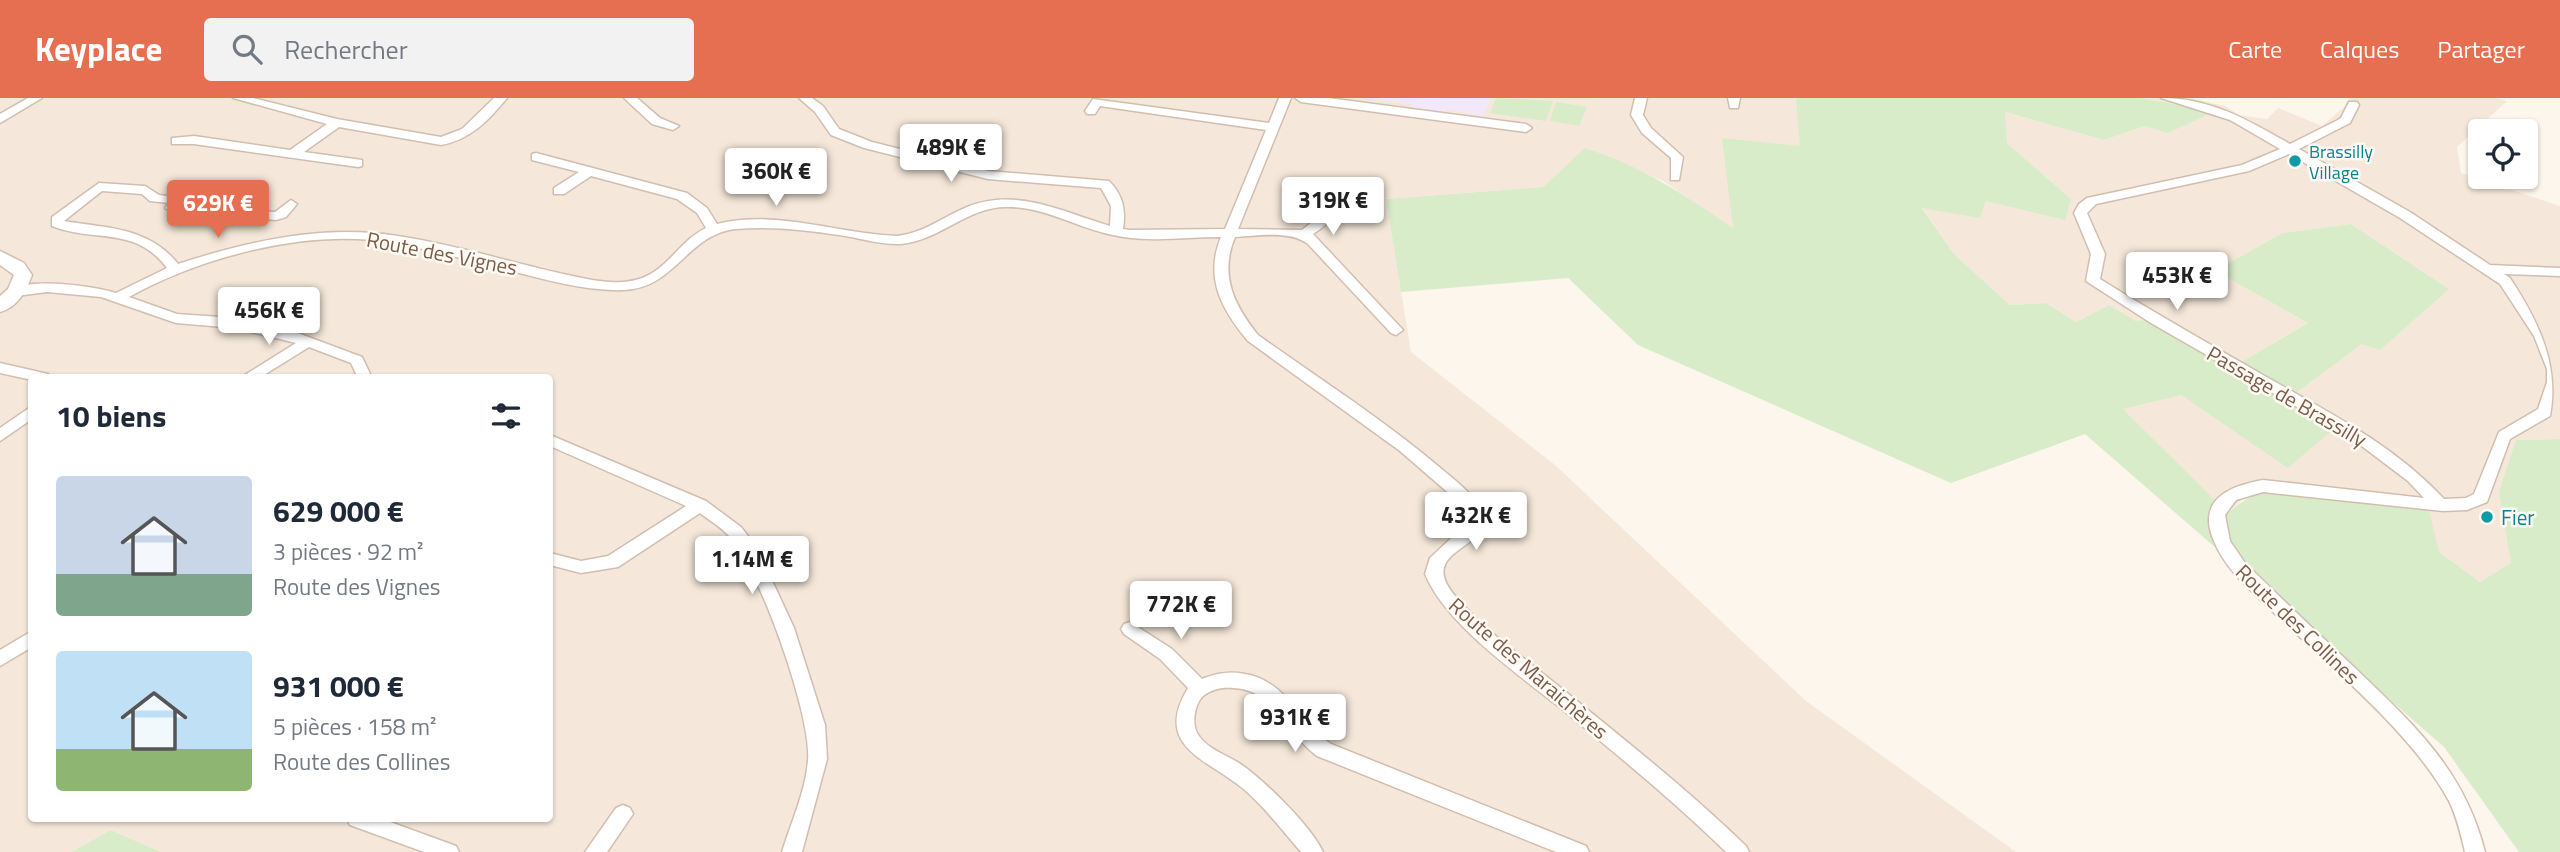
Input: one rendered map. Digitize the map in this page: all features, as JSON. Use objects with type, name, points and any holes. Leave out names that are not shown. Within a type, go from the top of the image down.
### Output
[{"type":"street","points":[[0,119],[36,98]]},
{"type":"street","points":[[239,98],[337,123],[437,141],[451,140],[464,133],[501,98]]},
{"type":"street","points":[[630,98],[656,121],[673,127]]},
{"type":"street","points":[[805,98],[819,109],[835,132],[868,145],[999,177],[1105,184],[1116,201],[1118,222],[1115,232]]},
{"type":"street","points":[[1229,233],[1285,98]]},
{"type":"street","points":[[1301,98],[1525,128]]},
{"type":"street","points":[[1641,98],[1637,115],[1646,130],[1674,152],[1678,163],[1675,177]]},
{"type":"street","points":[[2167,98],[2216,109],[2291,149],[2491,269],[2510,286],[2541,337],[2557,382],[2545,412],[2504,436],[2478,501],[2464,505],[2439,504]]},
{"type":"street","points":[[1091,111],[1097,102],[1272,127]]},
{"type":"street","points":[[2291,149],[2346,120],[2353,105]]},
{"type":"street","points":[[295,152],[337,123]]},
{"type":"street","points":[[176,141],[194,140],[295,152],[358,163]]},
{"type":"street","name":"Passage de Brassilly","points":[[2291,149],[2230,172],[2106,196],[2088,202],[2082,210],[2081,219],[2099,256],[2093,281],[2192,342],[2356,434],[2414,477],[2439,504]]},
{"type":"street","points":[[536,157],[682,196],[702,211],[713,229],[738,226],[803,226],[900,240],[923,234],[986,205],[1018,203],[1057,210],[1115,232],[1140,235],[1286,232],[1304,234],[1314,241],[1396,330]]},
{"type":"street","points":[[559,191],[588,172]]},
{"type":"street","points":[[176,271],[156,248],[138,239],[62,225],[57,220],[91,190],[103,186],[145,190],[155,198],[180,201],[171,208],[276,216],[291,204]]},
{"type":"street","points":[[1304,234],[1330,213],[1331,204],[1324,187]]},
{"type":"street","name":"Route des Vignes","points":[[118,298],[176,271],[264,246],[347,235],[391,239],[561,277],[629,285],[663,274],[694,240],[713,229]]},
{"type":"street","name":"Route des Maraichères","points":[[1229,233],[1223,249],[1222,279],[1229,306],[1246,331],[1431,467],[1473,509],[1471,530],[1432,566],[1434,578],[1446,597],[1472,624],[1649,770],[1739,852]]},
{"type":"street","points":[[0,257],[18,267],[22,273],[22,281],[16,292],[0,306]]},
{"type":"street","points":[[2491,269],[2560,272]]},
{"type":"street","points":[[16,292],[66,289],[118,298],[177,318],[245,325],[308,341],[357,360],[363,374]]},
{"type":"street","points":[[255,374],[285,358],[308,341]]},
{"type":"street","points":[[0,368],[28,375]]},
{"type":"street","points":[[0,436],[28,414]]},
{"type":"street","points":[[553,441],[700,505],[735,531],[751,553],[785,628],[816,725],[818,759],[792,852]]},
{"type":"street","name":"Route des Collines","points":[[2439,504],[2261,486],[2233,494],[2219,506],[2215,521],[2221,543],[2239,568],[2427,753],[2461,805],[2475,852]]},
{"type":"street","points":[[553,560],[581,567],[612,562],[700,505]]},
{"type":"street","points":[[1130,629],[1166,654],[1200,688]]},
{"type":"street","points":[[0,659],[28,641]]},
{"type":"street","points":[[1313,852],[1257,787],[1192,741],[1186,727],[1186,710],[1200,688],[1231,678],[1264,688],[1276,697],[1302,733],[1324,750],[1579,852]]},
{"type":"street","points":[[595,852],[623,814]]},
{"type":"street","points":[[365,822],[449,852]]},
{"type":"shaded area","points":[[0,98],[1796,98],[1801,146],[1734,229],[1663,181],[1586,148],[1543,187],[1386,199],[1411,352],[1555,465],[1806,701],[2016,852],[161,852],[111,830],[71,852],[0,852]]},
{"type":"shaded area","points":[[1361,98],[1491,98],[1483,116],[1447,109],[1444,113],[1412,108],[1412,104]]},
{"type":"shaded area","points":[[2142,98],[2189,98],[2225,106],[2239,115],[2267,119],[2278,108],[2322,126],[2344,107],[2349,98],[2494,98],[2507,101],[2487,119],[2468,119],[2468,137],[2457,147],[2461,173],[2468,175],[2468,189],[2509,189],[2560,206],[2560,439],[2516,440],[2508,536],[2511,564],[2480,582],[2439,552],[2262,492],[2242,500],[2228,513],[2122,408],[2181,395],[2288,467],[2288,399],[2362,344],[2449,289],[2351,224],[2282,233],[2215,271],[2308,323],[2233,367],[2136,321],[2109,305],[2076,322],[2046,303],[2010,305],[1953,253],[1922,207],[1980,217],[1986,201],[2071,199],[2007,143],[2004,112],[2104,140],[2145,126],[2160,102]]},
{"type":"green space","points":[[1496,98],[1553,101],[1546,121],[1490,113]]},
{"type":"green space","points":[[1796,98],[2141,98],[2213,112],[2168,133],[2145,126],[2104,140],[2005,112],[2007,143],[2071,199],[2065,220],[1986,201],[1980,218],[1922,208],[1953,253],[2010,305],[2046,303],[2076,322],[2109,305],[2136,321],[2149,320],[2233,367],[2308,323],[2215,271],[2282,233],[2351,224],[2449,289],[2380,350],[2362,344],[2288,399],[2336,427],[2288,468],[2181,395],[2123,409],[2228,513],[2252,497],[2280,491],[2429,510],[2439,552],[2480,582],[2511,563],[2499,492],[2516,440],[2560,439],[2560,852],[2519,852],[2444,747],[2085,434],[1951,483],[1638,345],[1568,278],[1401,292],[1386,199],[1543,187],[1585,148],[1645,173],[1733,228],[1722,138],[1800,146]]},
{"type":"green space","points":[[1556,102],[1587,107],[1579,126],[1550,121]]},
{"type":"green space","points":[[111,830],[161,852],[71,852]]},
{"type":"place","name":"Brassilly Village","points":[[2295,161]]},
{"type":"place","name":"Fier","points":[[2487,517]]}]
